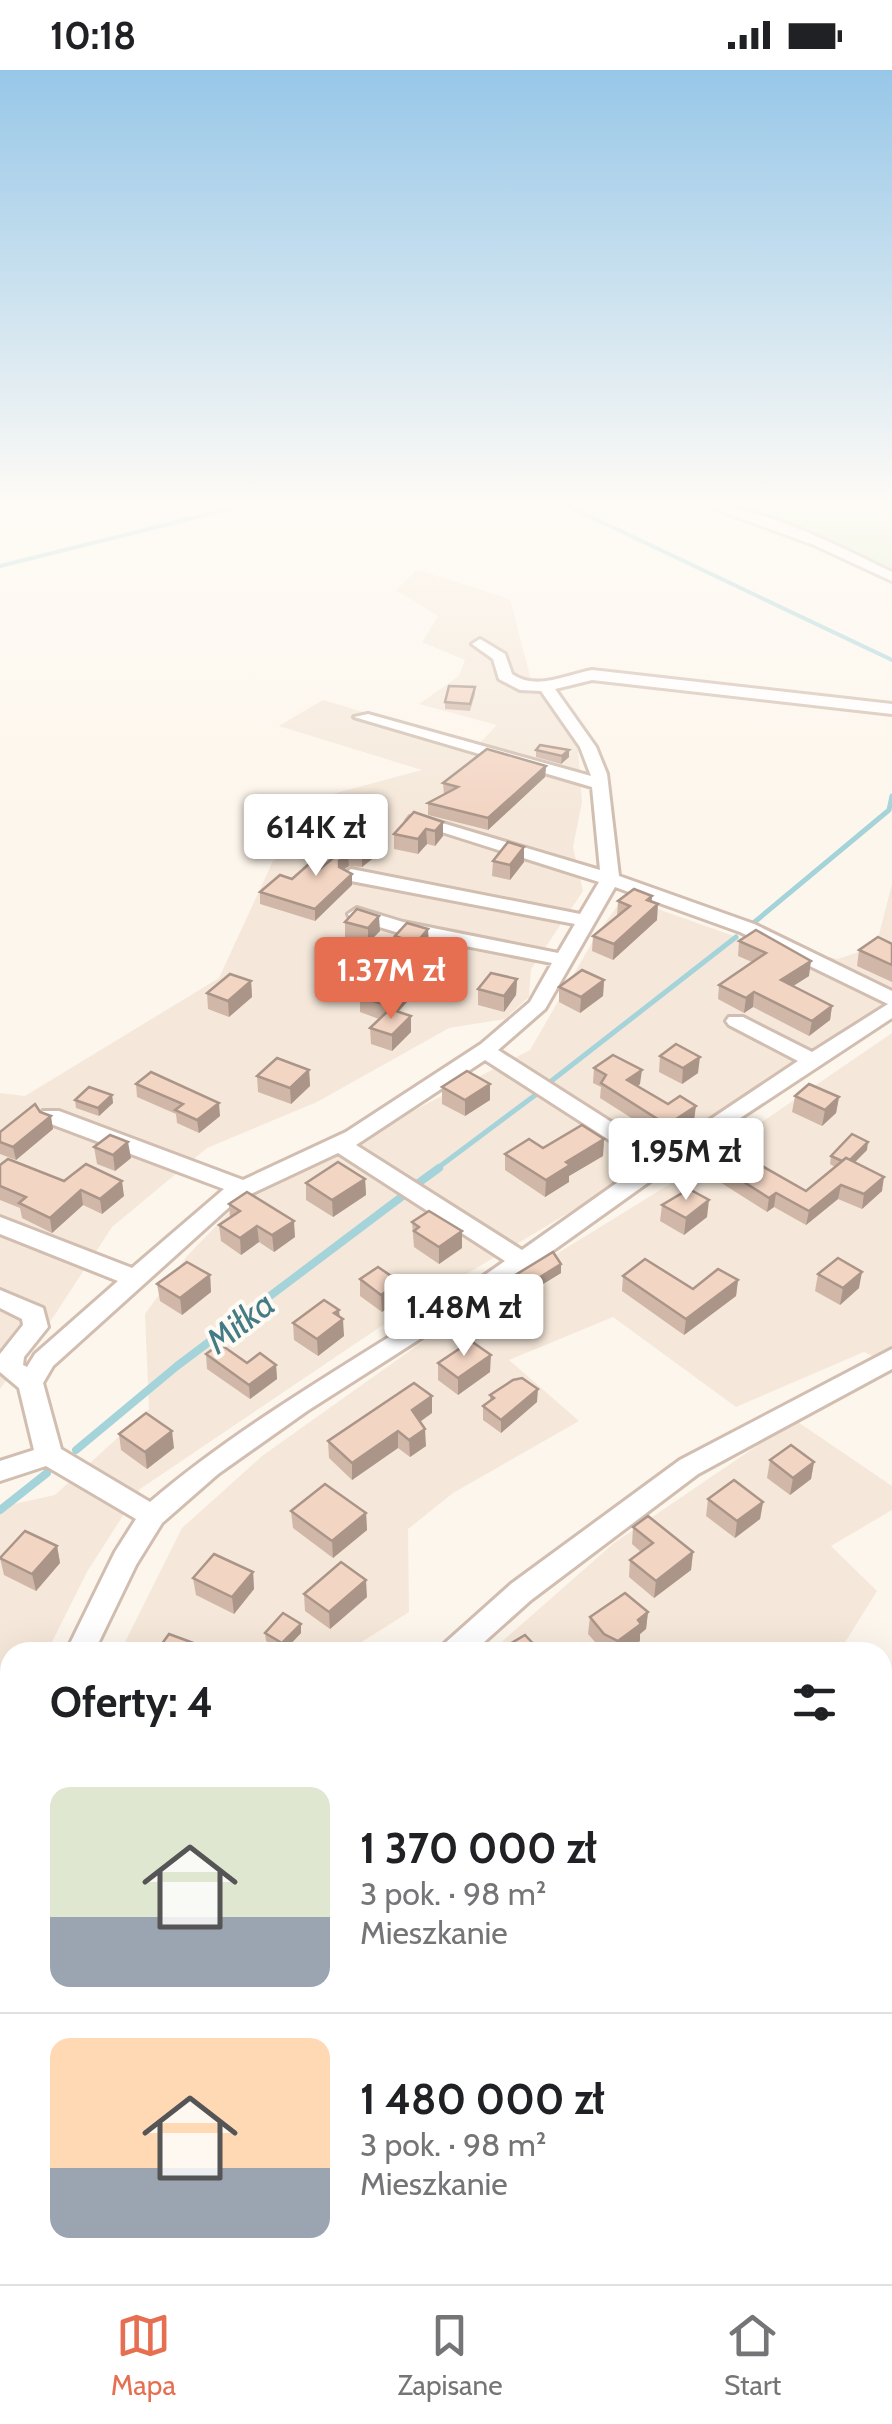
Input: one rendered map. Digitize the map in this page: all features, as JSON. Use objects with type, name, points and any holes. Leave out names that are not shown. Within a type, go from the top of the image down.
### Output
[{"type":"street","points":[[480,644],[500,658],[505,676],[514,684],[546,688],[565,678],[592,675],[892,709]]},
{"type":"street","points":[[30,1384],[44,1360],[228,1196],[339,1144],[484,1050],[538,1006],[610,878],[600,784],[588,747],[546,688]]},
{"type":"street","points":[[362,717],[600,784]]},
{"type":"street","points":[[410,819],[610,878],[747,928],[892,999]]},
{"type":"street","points":[[351,875],[586,921]]},
{"type":"street","points":[[357,914],[399,928],[564,960]]},
{"type":"street","points":[[85,1642],[125,1560],[152,1516],[209,1467],[298,1404],[522,1261],[660,1163],[892,1009]]},
{"type":"street","points":[[736,1021],[813,1060]]},
{"type":"street","points":[[484,1050],[660,1163]]},
{"type":"street","points":[[51,1116],[243,1188]]},
{"type":"street","points":[[339,1144],[522,1261]]},
{"type":"street","points":[[0,1225],[136,1280]]},
{"type":"street","points":[[0,1298],[34,1314],[36,1327],[12,1355],[10,1368],[30,1384],[49,1455],[152,1516]]},
{"type":"street","points":[[465,1642],[521,1592],[689,1467],[892,1358]]},
{"type":"street","points":[[0,1470],[49,1455]]},
{"type":"shaded area","points":[[427,609],[513,609],[530,676],[578,750],[582,802],[573,847],[583,891],[531,969],[529,997],[505,1019],[449,1028],[317,1102],[207,1148],[112,1227],[0,1389],[0,1093],[25,1096],[219,978],[273,861],[286,853],[325,796],[422,770],[279,726],[323,700],[477,746],[497,725],[419,704],[459,676],[465,660],[422,642],[438,616]]},
{"type":"shaded area","points":[[892,884],[892,997],[708,1129],[395,1317],[140,1489],[87,1572],[52,1642],[0,1642],[0,1507],[55,1495],[149,1409],[145,1314],[187,1256],[240,1201],[530,1050],[597,934],[624,897],[748,941],[838,959],[876,946]]},
{"type":"shaded area","points":[[892,1033],[892,1365],[864,1352],[736,1407],[613,1317],[509,1360],[579,1421],[453,1493],[408,1529],[409,1612],[362,1642],[125,1642],[182,1528],[262,1456],[477,1303],[683,1176]]},
{"type":"shaded area","points":[[795,1420],[892,1486],[892,1510],[831,1546],[877,1591],[845,1642],[501,1642],[614,1543]]},
{"type":"building","points":[[449,686],[475,687],[470,704],[445,702]]},
{"type":"building","points":[[540,745],[569,750],[562,756],[536,750]]},
{"type":"building","points":[[487,749],[546,766],[488,818],[428,803],[458,787],[443,783]]},
{"type":"building","points":[[414,812],[443,822],[435,831],[426,829],[418,839],[394,834]]},
{"type":"building","points":[[356,839],[376,845],[362,856],[348,855],[339,861],[339,867],[352,874],[315,909],[260,892],[280,875],[292,879],[309,864],[321,868]]},
{"type":"building","points":[[508,842],[524,847],[510,865],[493,861]]},
{"type":"building","points":[[634,889],[652,896],[647,900],[658,904],[614,944],[593,936],[630,906],[618,901]]},
{"type":"building","points":[[357,909],[379,916],[368,928],[345,922]]},
{"type":"building","points":[[407,923],[428,929],[416,943],[395,936]]},
{"type":"building","points":[[756,930],[811,961],[781,980],[832,1006],[812,1021],[754,992],[746,998],[719,985],[766,953],[739,941]]},
{"type":"building","points":[[878,937],[892,944],[892,965],[859,950]]},
{"type":"building","points":[[385,969],[414,978],[389,1006],[360,997]]},
{"type":"building","points":[[582,970],[604,980],[581,997],[559,987]]},
{"type":"building","points":[[491,973],[517,979],[504,996],[478,989]]},
{"type":"building","points":[[230,974],[251,981],[228,1001],[207,993]]},
{"type":"building","points":[[390,1009],[411,1016],[392,1035],[370,1028]]},
{"type":"building","points":[[676,1044],[700,1057],[683,1068],[660,1056]]},
{"type":"building","points":[[613,1055],[642,1070],[627,1080],[668,1104],[680,1096],[696,1106],[667,1125],[601,1083],[606,1075],[594,1068]]},
{"type":"building","points":[[277,1058],[309,1070],[290,1088],[257,1076]]},
{"type":"building","points":[[467,1071],[490,1084],[465,1100],[442,1087]]},
{"type":"building","points":[[151,1072],[219,1103],[197,1120],[175,1110],[183,1104],[136,1084]]},
{"type":"building","points":[[809,1084],[839,1097],[825,1110],[795,1096]]},
{"type":"building","points":[[89,1087],[112,1095],[98,1108],[75,1100]]},
{"type":"building","points":[[35,1104],[40,1112],[51,1116],[13,1147],[0,1142],[0,1132]]},
{"type":"building","points":[[582,1125],[604,1139],[566,1162],[570,1165],[546,1180],[505,1154],[529,1139],[543,1148]]},
{"type":"building","points":[[852,1134],[868,1142],[850,1160],[831,1156]]},
{"type":"building","points":[[110,1135],[128,1142],[113,1155],[94,1147]]},
{"type":"building","points":[[734,1150],[806,1191],[846,1158],[884,1177],[864,1194],[841,1185],[809,1211],[776,1193],[769,1198],[714,1163]]},
{"type":"building","points":[[8,1159],[64,1181],[86,1164],[122,1181],[100,1199],[81,1190],[50,1218],[19,1203],[26,1197],[0,1186],[0,1165]]},
{"type":"building","points":[[338,1162],[365,1179],[332,1200],[306,1183]]},
{"type":"building","points":[[689,1189],[709,1200],[686,1218],[662,1205]]},
{"type":"building","points":[[247,1192],[294,1221],[272,1235],[257,1226],[240,1238],[219,1225],[240,1211],[229,1204]]},
{"type":"building","points":[[429,1211],[462,1231],[439,1247],[414,1231],[419,1227],[412,1222]]},
{"type":"building","points":[[553,1252],[561,1264],[489,1309],[476,1299]]},
{"type":"building","points":[[838,1258],[862,1272],[843,1288],[818,1274]]},
{"type":"building","points":[[645,1259],[693,1289],[718,1269],[738,1280],[686,1319],[623,1276]]},
{"type":"building","points":[[187,1262],[210,1275],[180,1298],[157,1284]]},
{"type":"building","points":[[378,1267],[400,1282],[381,1295],[360,1279]]},
{"type":"building","points":[[324,1300],[339,1310],[334,1313],[343,1319],[317,1339],[293,1323]]},
{"type":"building","points":[[471,1341],[491,1355],[458,1378],[438,1363]]},
{"type":"building","points":[[220,1344],[247,1363],[260,1353],[276,1365],[249,1385],[206,1354]]},
{"type":"building","points":[[522,1378],[538,1389],[501,1420],[483,1406],[494,1398],[490,1395]]},
{"type":"building","points":[[414,1383],[432,1396],[412,1410],[425,1429],[409,1440],[398,1431],[352,1463],[328,1441]]},
{"type":"building","points":[[146,1413],[172,1431],[145,1452],[119,1434]]},
{"type":"building","points":[[791,1445],[814,1462],[793,1478],[770,1460]]},
{"type":"building","points":[[734,1480],[763,1502],[737,1521],[708,1499]]},
{"type":"building","points":[[325,1484],[366,1513],[332,1541],[291,1511]]},
{"type":"building","points":[[648,1516],[693,1552],[656,1581],[630,1560],[653,1543],[633,1527]]},
{"type":"building","points":[[25,1531],[57,1546],[32,1574],[0,1558]]},
{"type":"building","points":[[214,1554],[253,1572],[232,1597],[193,1578]]},
{"type":"building","points":[[341,1562],[366,1580],[329,1612],[304,1594]]},
{"type":"building","points":[[625,1593],[648,1612],[638,1620],[641,1624],[618,1641],[604,1634],[590,1617]]},
{"type":"building","points":[[283,1613],[301,1624],[283,1642],[265,1633]]},
{"type":"building","points":[[169,1634],[191,1642],[163,1642]]},
{"type":"building","points":[[525,1635],[532,1642],[513,1642]]},
{"type":"waterway","name":"Miłka","points":[[785,609],[892,660]]},
{"type":"waterway","name":"Miłka","points":[[751,925],[889,810],[892,796]]},
{"type":"waterway","name":"Miłka","points":[[550,1082],[736,937]]},
{"type":"waterway","name":"Miłka","points":[[435,1170],[538,1093]]},
{"type":"waterway","name":"Miłka","points":[[417,1184],[439,1168]]},
{"type":"waterway","name":"Miłka","points":[[76,1450],[177,1366],[404,1195]]},
{"type":"waterway","name":"Miłka","points":[[0,1510],[47,1473]]}]
